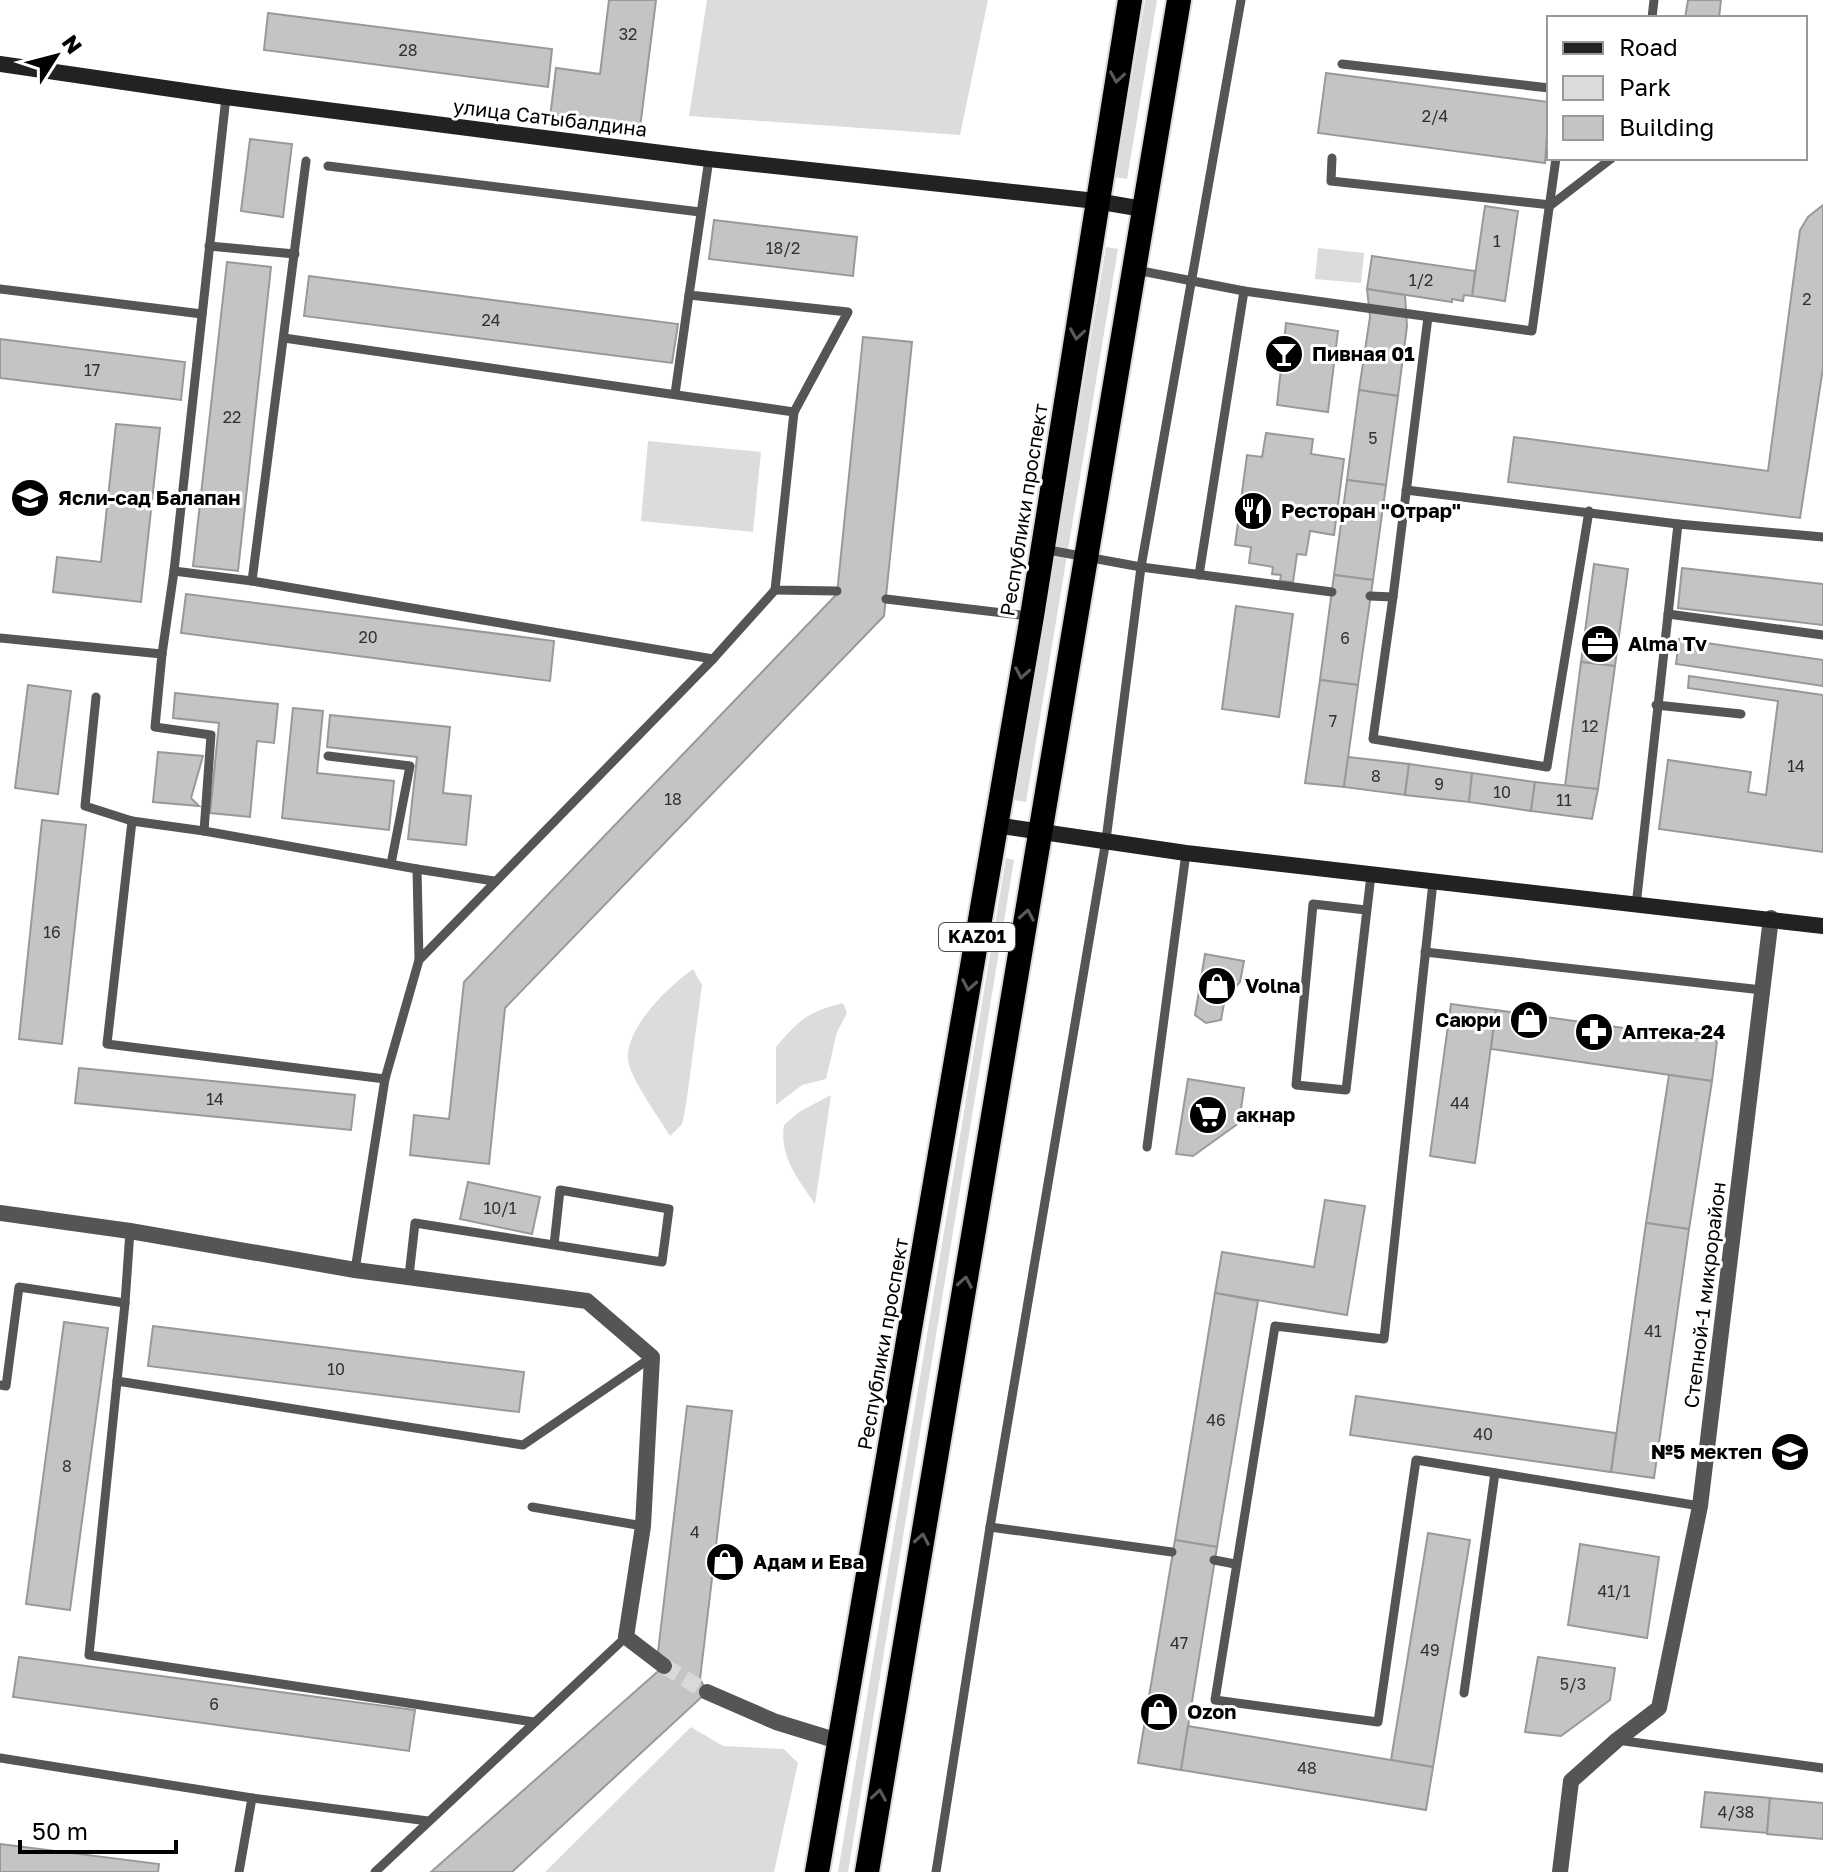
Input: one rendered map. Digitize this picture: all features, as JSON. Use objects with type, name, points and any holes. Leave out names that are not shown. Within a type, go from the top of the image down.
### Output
[{"type":"highway","name":"Республики проспект","points":[[817,1872],[1032,616],[1130,0]]},
{"type":"highway","name":"KАZ01","points":[[867,1872],[1179,0]]},
{"type":"street","name":"улица Сатыбалдина","points":[[0,64],[226,97],[709,159],[1096,201]]},
{"type":"street","points":[[1096,201],[1143,209]]},
{"type":"street","points":[[995,825],[1186,853],[1823,926]]},
{"type":"street","name":"Степной-1 микрорайон","points":[[1560,1872],[1571,1781],[1659,1708],[1700,1506],[1771,918]]},
{"type":"street","points":[[0,1213],[130,1231],[355,1270],[587,1301],[652,1357],[643,1526],[626,1637],[664,1666]]},
{"type":"street","points":[[707,1692],[776,1722],[838,1741]]},
{"type":"lane","points":[[936,1872],[990,1527],[1106,840],[1141,567],[1241,0]]},
{"type":"lane","points":[[1342,64],[1547,88]]},
{"type":"lane","points":[[204,831],[211,735],[155,727],[226,97]]},
{"type":"lane","points":[[1332,158],[1331,181],[1551,205],[1609,160]]},
{"type":"lane","points":[[675,394],[709,159]]},
{"type":"lane","points":[[1133,270],[1244,291],[1532,331],[1556,160]]},
{"type":"lane","points":[[252,581],[306,161]]},
{"type":"lane","points":[[328,166],[700,212]]},
{"type":"lane","points":[[209,246],[295,254]]},
{"type":"lane","points":[[0,289],[202,314]]},
{"type":"lane","points":[[1199,575],[1244,291]]},
{"type":"lane","points":[[419,960],[713,659],[775,590],[794,412],[848,312],[689,295]]},
{"type":"lane","points":[[1428,317],[1373,739],[1547,767],[1589,511]]},
{"type":"lane","points":[[284,338],[794,412]]},
{"type":"lane","points":[[1406,490],[1678,524],[1823,537]]},
{"type":"lane","points":[[1636,906],[1678,524]]},
{"type":"lane","points":[[1043,549],[1141,567],[1332,592]]},
{"type":"lane","points":[[174,571],[252,581],[713,659]]},
{"type":"lane","points":[[775,590],[837,591]]},
{"type":"lane","points":[[1370,596],[1393,597]]},
{"type":"lane","points":[[886,599],[1032,616]]},
{"type":"lane","points":[[1668,614],[1823,635]]},
{"type":"lane","points":[[0,638],[162,654]]},
{"type":"lane","points":[[96,697],[85,806],[132,821],[494,881]]},
{"type":"lane","points":[[1656,705],[1741,714]]},
{"type":"lane","points":[[328,756],[410,766],[391,864]]},
{"type":"lane","points":[[132,821],[107,1044],[385,1079]]},
{"type":"lane","points":[[1147,1147],[1186,853]]},
{"type":"lane","points":[[355,1270],[385,1079],[419,960],[417,869]]},
{"type":"lane","points":[[1366,910],[1313,904],[1296,1085],[1346,1090],[1371,875]]},
{"type":"lane","points":[[1433,882],[1384,1339],[1275,1326],[1215,1700],[1378,1722],[1416,1460],[1700,1506]]},
{"type":"lane","points":[[1425,952],[1762,990]]},
{"type":"lane","points":[[409,1276],[415,1223],[554,1245],[662,1262],[669,1209],[560,1190],[554,1245]]},
{"type":"lane","points":[[130,1231],[89,1655],[534,1722]]},
{"type":"lane","points":[[2,1388],[19,1287],[125,1303]]},
{"type":"lane","points":[[117,1381],[523,1445],[652,1357]]},
{"type":"lane","points":[[1464,1693],[1495,1473]]},
{"type":"lane","points":[[532,1507],[643,1526]]},
{"type":"lane","points":[[990,1527],[1172,1552]]},
{"type":"lane","points":[[1214,1560],[1235,1564]]},
{"type":"lane","points":[[375,1872],[626,1637]]},
{"type":"lane","points":[[1617,1740],[1823,1768]]},
{"type":"lane","points":[[0,1758],[252,1798],[428,1821]]},
{"type":"lane","points":[[239,1872],[252,1798]]},
{"type":"green space","points":[[707,0],[988,0],[960,135],[689,116]]},
{"type":"green space","points":[[1145,0],[1157,0],[1127,179],[1115,177]]},
{"type":"green space","points":[[1106,247],[1118,249],[1026,802],[1014,800]]},
{"type":"green space","points":[[1318,248],[1364,253],[1361,283],[1315,279]]},
{"type":"green space","points":[[648,441],[761,452],[753,532],[641,521]]},
{"type":"green space","points":[[1006,858],[1014,860],[848,1872],[838,1872]]},
{"type":"green space","points":[[693,969],[702,985],[686,1105],[682,1124],[670,1136],[634,1076],[628,1059],[629,1047],[651,1008]]},
{"type":"green space","points":[[843,1003],[847,1013],[837,1032],[826,1079],[802,1085],[776,1105],[776,1047],[805,1018]]},
{"type":"green space","points":[[831,1095],[815,1204],[787,1157],[784,1125],[799,1112]]},
{"type":"green space","points":[[691,1727],[723,1746],[784,1749],[798,1763],[774,1872],[545,1872]]},
{"type":"building","points":[[609,0],[656,0],[639,136],[549,126],[556,68],[600,74]]},
{"type":"building","points":[[1688,0],[1721,0],[1719,16],[1685,16]]},
{"type":"building","points":[[268,13],[552,49],[548,87],[264,50]]},
{"type":"building","points":[[1326,73],[1547,102],[1545,163],[1318,133]]},
{"type":"building","points":[[250,139],[292,144],[283,217],[241,211]]},
{"type":"building","points":[[1823,205],[1823,368],[1800,518],[1508,482],[1514,437],[1768,471],[1800,230],[1808,217]]},
{"type":"building","points":[[1485,206],[1518,211],[1505,301],[1472,296]]},
{"type":"building","points":[[714,220],[857,237],[853,276],[709,259]]},
{"type":"building","points":[[1372,256],[1475,271],[1472,296],[1464,295],[1463,301],[1452,299],[1452,302],[1367,289]]},
{"type":"building","points":[[227,262],[271,267],[238,571],[193,566]]},
{"type":"building","points":[[309,276],[678,324],[672,363],[304,316]]},
{"type":"building","points":[[1367,289],[1405,295],[1407,326],[1398,396],[1359,390],[1370,317]]},
{"type":"building","points":[[1286,323],[1338,331],[1328,412],[1277,405]]},
{"type":"building","points":[[863,337],[912,342],[884,616],[505,1008],[489,1164],[410,1155],[414,1115],[449,1119],[464,982],[837,594]]},
{"type":"building","points":[[0,339],[185,362],[181,400],[0,378]]},
{"type":"building","points":[[1359,390],[1398,396],[1386,485],[1347,480]]},
{"type":"building","points":[[116,424],[160,428],[141,602],[53,592],[57,557],[101,562]]},
{"type":"building","points":[[1266,433],[1313,439],[1311,454],[1344,459],[1334,535],[1310,531],[1306,555],[1297,554],[1293,582],[1280,581],[1281,575],[1272,574],[1273,567],[1249,563],[1251,547],[1235,545],[1247,455],[1262,457]]},
{"type":"building","points":[[1347,480],[1386,485],[1373,580],[1334,575]]},
{"type":"building","points":[[1594,564],[1628,569],[1615,666],[1581,662]]},
{"type":"building","points":[[1682,568],[1823,584],[1823,625],[1678,608]]},
{"type":"building","points":[[1334,575],[1373,580],[1358,685],[1320,680]]},
{"type":"building","points":[[186,594],[554,641],[550,681],[181,633]]},
{"type":"building","points":[[1236,606],[1293,614],[1279,717],[1222,709]]},
{"type":"building","points":[[1679,639],[1823,660],[1823,686],[1676,664]]},
{"type":"building","points":[[1581,662],[1615,666],[1598,789],[1565,786]]},
{"type":"building","points":[[1689,676],[1823,695],[1823,852],[1659,829],[1668,760],[1751,772],[1748,792],[1766,795],[1778,701],[1688,688]]},
{"type":"building","points":[[1320,680],[1358,685],[1344,787],[1305,783]]},
{"type":"building","points":[[28,685],[71,691],[58,794],[15,788]]},
{"type":"building","points":[[175,693],[278,704],[274,743],[257,741],[250,817],[210,813],[219,723],[173,718]]},
{"type":"building","points":[[293,708],[323,711],[317,773],[394,781],[389,830],[282,818]]},
{"type":"building","points":[[330,715],[450,727],[443,793],[471,796],[466,845],[408,839],[417,757],[327,747]]},
{"type":"building","points":[[158,752],[203,756],[191,798],[199,806],[153,802]]},
{"type":"building","points":[[1348,757],[1409,764],[1405,795],[1344,787]]},
{"type":"building","points":[[1409,764],[1472,773],[1469,802],[1405,795]]},
{"type":"building","points":[[1472,773],[1535,782],[1531,811],[1469,802]]},
{"type":"building","points":[[1535,782],[1598,789],[1592,819],[1531,811]]},
{"type":"building","points":[[42,820],[86,825],[62,1044],[19,1039]]},
{"type":"building","points":[[1205,954],[1244,961],[1240,982],[1225,998],[1221,1020],[1206,1023],[1195,1015]]},
{"type":"building","points":[[1451,1004],[1496,1010],[1475,1163],[1430,1156]]},
{"type":"building","points":[[1496,1010],[1717,1041],[1712,1081],[1491,1049]]},
{"type":"building","points":[[79,1068],[355,1095],[351,1130],[75,1103]]},
{"type":"building","points":[[1669,1075],[1712,1081],[1689,1229],[1646,1223]]},
{"type":"building","points":[[1188,1079],[1244,1088],[1239,1123],[1193,1156],[1176,1154]]},
{"type":"building","points":[[468,1182],[540,1197],[532,1234],[460,1219]]},
{"type":"building","points":[[1325,1200],[1365,1206],[1347,1315],[1215,1293],[1222,1252],[1314,1267]]},
{"type":"building","points":[[1646,1223],[1689,1229],[1654,1478],[1611,1472]]},
{"type":"building","points":[[1215,1293],[1258,1301],[1217,1547],[1175,1540]]},
{"type":"building","points":[[64,1322],[108,1328],[70,1610],[26,1604]]},
{"type":"building","points":[[153,1326],[524,1372],[519,1412],[148,1366]]},
{"type":"building","points":[[1356,1396],[1616,1433],[1611,1472],[1350,1435]]},
{"type":"building","points":[[687,1406],[732,1411],[700,1679],[707,1692],[512,1872],[431,1872],[664,1666],[658,1652]]},
{"type":"building","points":[[1428,1533],[1470,1540],[1433,1767],[1391,1760]]},
{"type":"building","points":[[1175,1540],[1217,1547],[1181,1770],[1138,1763]]},
{"type":"building","points":[[1580,1544],[1659,1557],[1647,1638],[1568,1625]]},
{"type":"building","points":[[19,1657],[415,1710],[409,1751],[13,1697]]},
{"type":"building","points":[[1538,1657],[1615,1668],[1610,1700],[1561,1736],[1525,1732]]},
{"type":"building","points":[[1188,1726],[1433,1767],[1426,1810],[1181,1770]]},
{"type":"building","points":[[1705,1792],[1770,1798],[1767,1833],[1701,1827]]},
{"type":"building","points":[[1770,1798],[1823,1803],[1823,1839],[1767,1834]]},
{"type":"building","points":[[0,1844],[159,1864],[158,1872],[0,1872]]},
{"type":"tunnel","points":[[664,1666],[707,1692]]},
{"type":"place","name":"Пивная 01","points":[[1284,354]]},
{"type":"place","name":"Ясли-сад Балапан","points":[[30,498]]},
{"type":"place","name":"Ресторан \"Отрар\"","points":[[1253,511]]},
{"type":"place","name":"Alma Tv","points":[[1600,644]]},
{"type":"place","name":"Volna","points":[[1217,986]]},
{"type":"place","name":"Саюри","points":[[1529,1020]]},
{"type":"place","name":"Аптека-24","points":[[1594,1032]]},
{"type":"place","name":"акнар","points":[[1208,1115]]},
{"type":"place","name":"№5 мектеп","points":[[1790,1452]]},
{"type":"place","name":"Адам и Ева","points":[[725,1562]]},
{"type":"place","name":"Ozon","points":[[1159,1712]]}]
